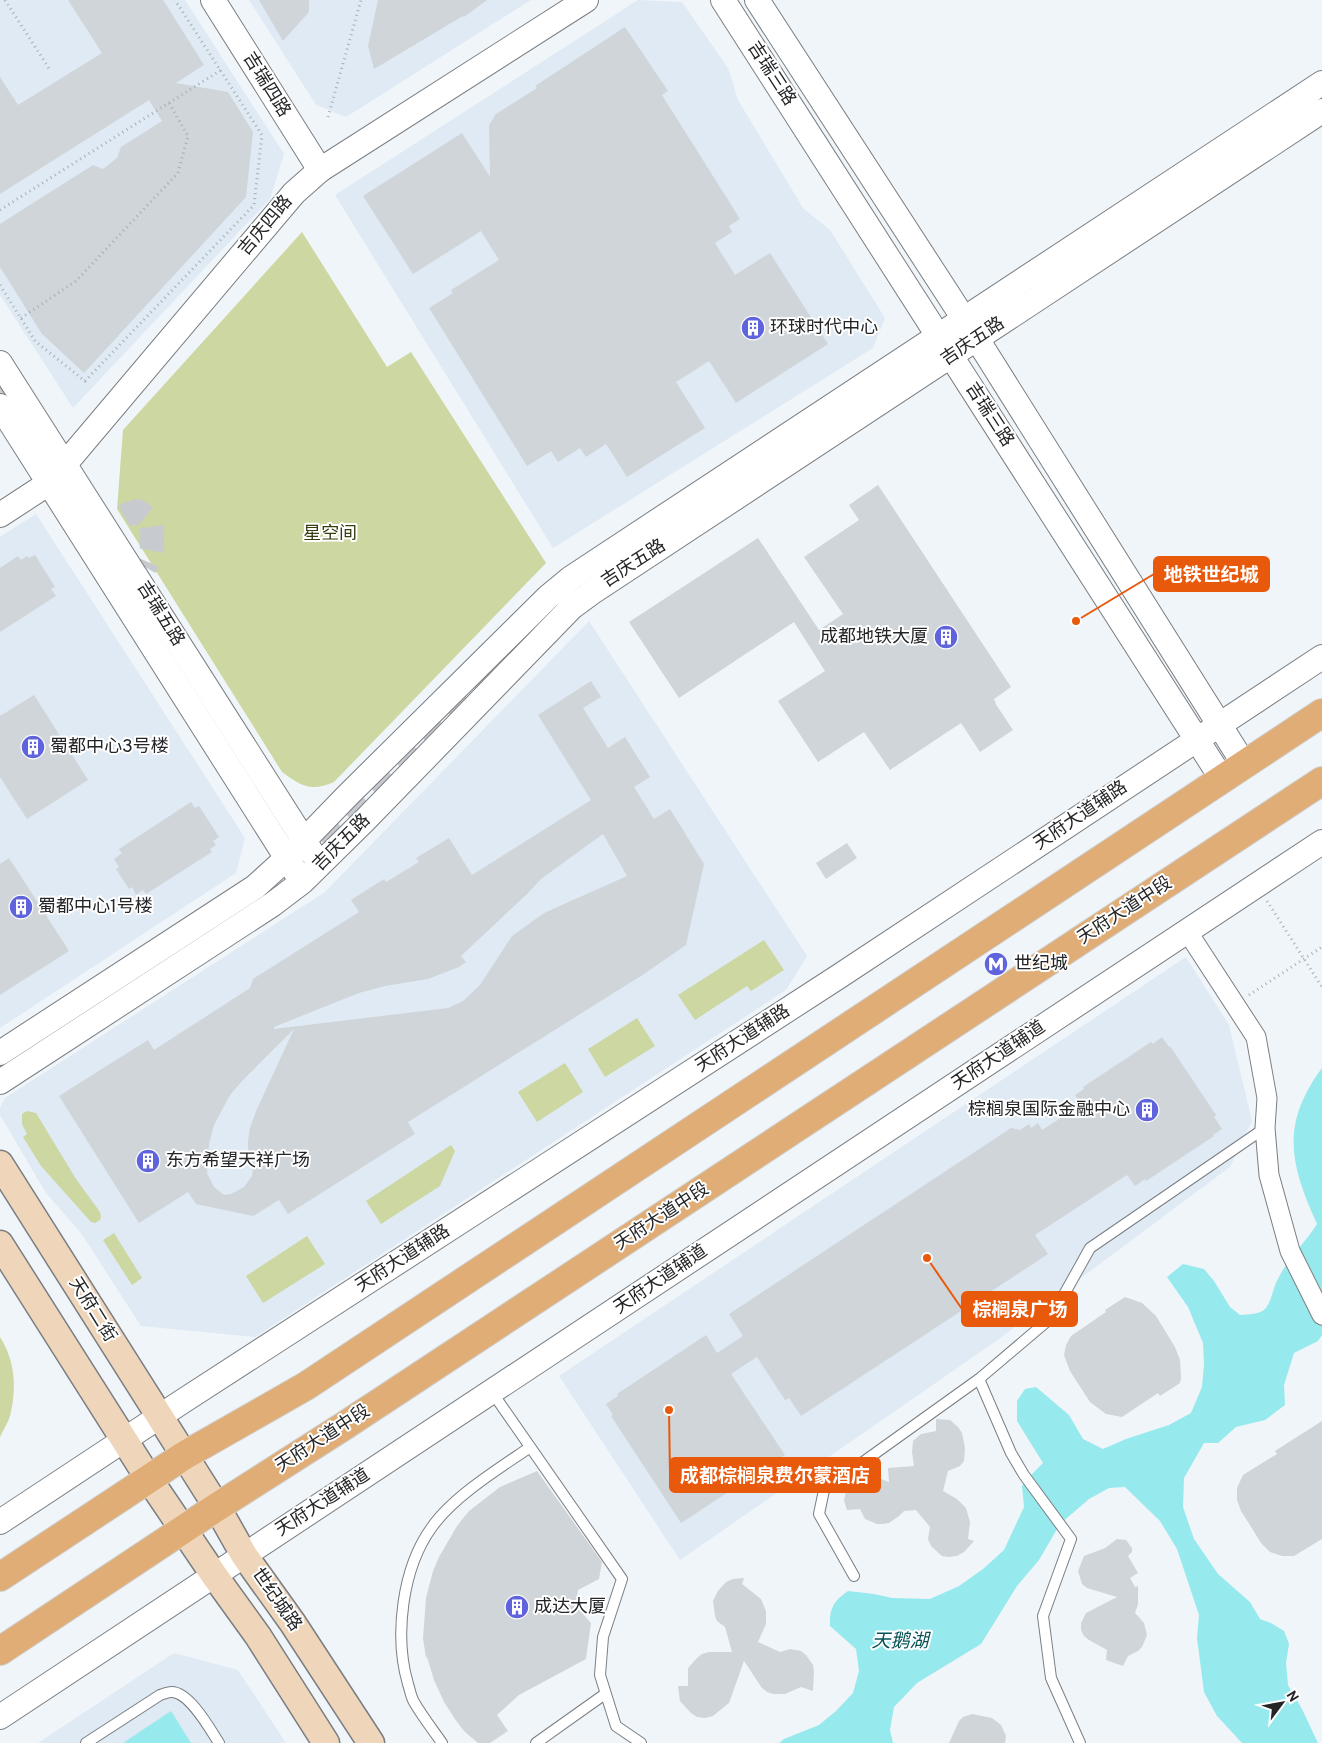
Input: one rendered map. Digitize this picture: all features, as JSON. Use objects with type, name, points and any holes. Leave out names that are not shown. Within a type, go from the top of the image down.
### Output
[{"type":"main road","points":[[0,1577],[185,1455],[306,1386],[1322,713]]},
{"type":"main road","name":"天府大道中段","points":[[0,1651],[1322,781]]},
{"type":"main road","name":"天府二街","points":[[0,1164],[185,1455]]},
{"type":"main road","points":[[0,1244],[149,1479]]},
{"type":"main road","name":"世纪城路","points":[[185,1455],[244,1555],[292,1622],[371,1743]]},
{"type":"main road","name":"世纪城路","points":[[149,1479],[258,1636],[326,1743]]},
{"type":"street","name":"吉瑞四路","points":[[213,0],[320,170]]},
{"type":"street","name":"吉庆四路","points":[[0,515],[49,483],[294,193],[320,170],[586,0]]},
{"type":"street","name":"吉瑞三路","points":[[724,0],[1222,779]]},
{"type":"street","name":"吉瑞三路","points":[[758,0],[977,339],[1244,764]]},
{"type":"street","name":"吉庆五路","points":[[0,1053],[255,887],[287,858],[541,604],[571,578],[1322,83]]},
{"type":"street","name":"吉庆五路","points":[[0,1082],[265,910],[302,882],[572,607],[614,577],[1322,111]]},
{"type":"street","name":"吉瑞五路","points":[[0,363],[64,464],[140,571],[320,865]]},
{"type":"street","name":"吉瑞五路","points":[[0,406],[302,882]]},
{"type":"street","name":"天府大道辅路","points":[[160,1416],[838,977],[1322,657]]},
{"type":"street","name":"天府大道辅道","points":[[0,1717],[1322,842]]},
{"type":"street","points":[[1187,931],[1256,1037],[1267,1098],[1265,1128],[1269,1175],[1290,1251],[1322,1315]]},
{"type":"street","points":[[0,1522],[160,1416]]},
{"type":"lane","points":[[854,1576],[819,1514],[824,1490],[979,1379],[1051,1318],[1090,1248],[1265,1128]]},
{"type":"lane","points":[[979,1379],[1011,1453],[1024,1475],[1071,1539],[1043,1616],[1051,1678],[1080,1743]]},
{"type":"lane","points":[[492,1392],[529,1448],[622,1579],[603,1637],[600,1674],[616,1726],[641,1743]]},
{"type":"lane","points":[[442,1743],[414,1701],[402,1661],[402,1619],[406,1590],[416,1555],[432,1526],[454,1504],[484,1478],[529,1448]]},
{"type":"lane","points":[[86,1743],[160,1695],[172,1691],[184,1696],[219,1743]]},
{"type":"lane","points":[[536,1743],[605,1694]]},
{"type":"path","points":[[5,0],[50,70]]},
{"type":"path","points":[[0,285],[35,340],[85,381],[254,205],[262,135],[175,0]]},
{"type":"path","points":[[328,116],[360,0]]},
{"type":"path","points":[[0,210],[221,70]]},
{"type":"path","points":[[21,318],[76,281],[178,173],[188,136],[169,103]]},
{"type":"path","points":[[1257,885],[1322,987]]},
{"type":"path","points":[[1236,1004],[1322,947]]},
{"type":"shaded area","points":[[0,0],[185,0],[284,154],[270,199],[73,408],[0,295]]},
{"type":"shaded area","points":[[249,0],[531,0],[346,117],[316,105]]},
{"type":"shaded area","points":[[638,0],[682,2],[728,68],[738,100],[803,208],[830,230],[885,318],[873,348],[553,548],[335,195]]},
{"type":"shaded area","points":[[36,514],[245,838],[236,873],[0,1028],[0,537]]},
{"type":"shaded area","name":"东方希望天祥广场","points":[[589,621],[807,956],[786,990],[255,1337],[141,1326],[81,1233],[46,1193],[0,1115],[0,1108],[5,1098],[325,892]]},
{"type":"shaded area","points":[[1186,957],[1229,1025],[1252,1121],[1230,1167],[999,1339],[680,1560],[559,1376]]},
{"type":"shaded area","points":[[174,1653],[238,1670],[286,1743],[38,1743]]},
{"type":"green space","name":"星空间","points":[[302,232],[387,367],[411,352],[546,563],[334,782],[319,787],[301,784],[282,772],[117,509],[123,430]]},
{"type":"green space","points":[[764,940],[784,970],[751,991],[747,986],[695,1020],[678,995]]},
{"type":"green space","points":[[637,1018],[655,1046],[605,1077],[588,1049]]},
{"type":"green space","points":[[565,1063],[583,1092],[537,1122],[518,1092]]},
{"type":"green space","points":[[27,1111],[36,1113],[76,1179],[100,1212],[100,1220],[95,1223],[91,1222],[41,1166],[23,1137],[27,1134],[22,1124],[22,1114]]},
{"type":"green space","points":[[451,1145],[455,1151],[440,1186],[381,1224],[366,1201]]},
{"type":"green space","points":[[114,1233],[142,1278],[132,1285],[103,1240]]},
{"type":"green space","points":[[307,1236],[325,1264],[263,1303],[246,1276]]},
{"type":"green space","points":[[0,1337],[12,1365],[14,1396],[10,1416],[0,1437]]},
{"type":"water","name":"天鹅湖","points":[[1322,1068],[1322,1335],[1318,1341],[1294,1353],[1284,1385],[1285,1405],[1265,1420],[1236,1427],[1218,1443],[1204,1443],[1184,1478],[1183,1507],[1194,1539],[1218,1574],[1250,1602],[1260,1619],[1284,1631],[1289,1644],[1286,1663],[1288,1685],[1318,1743],[1242,1743],[1217,1716],[1204,1692],[1197,1638],[1199,1615],[1177,1549],[1160,1521],[1125,1487],[1109,1488],[1089,1499],[1060,1524],[1039,1560],[1017,1586],[981,1644],[917,1683],[894,1707],[890,1730],[893,1743],[779,1743],[784,1739],[819,1725],[853,1693],[859,1671],[856,1649],[830,1626],[830,1614],[833,1605],[843,1595],[848,1591],[892,1598],[930,1599],[959,1586],[983,1569],[1004,1550],[1024,1507],[1022,1486],[1043,1463],[1017,1421],[1017,1401],[1025,1389],[1036,1387],[1069,1415],[1083,1439],[1103,1449],[1126,1439],[1169,1425],[1191,1413],[1202,1387],[1203,1343],[1188,1307],[1167,1277],[1183,1264],[1204,1269],[1230,1307],[1240,1315],[1257,1313],[1266,1308],[1282,1271],[1317,1224],[1300,1182],[1294,1145],[1295,1127],[1300,1108]]},
{"type":"water","points":[[171,1711],[191,1743],[123,1743]]},
{"type":"building","points":[[68,0],[163,0],[204,65],[176,83],[228,92],[253,132],[246,197],[84,373],[42,334],[0,267],[0,224],[93,165],[103,169],[117,158],[121,147],[162,121],[149,100],[0,194],[0,77],[18,105],[102,53]]},
{"type":"building","points":[[259,0],[309,0],[309,12],[283,41]]},
{"type":"building","points":[[378,0],[487,0],[464,17],[374,69],[368,46]]},
{"type":"building","points":[[625,27],[668,91],[662,95],[740,219],[729,226],[732,232],[715,243],[735,275],[770,253],[828,344],[736,403],[709,361],[676,382],[705,428],[627,477],[606,444],[586,457],[580,448],[558,462],[551,451],[527,466],[429,308],[453,293],[451,290],[499,260],[481,231],[413,274],[363,196],[462,133],[490,177],[489,125],[496,114]]},
{"type":"building","points":[[878,485],[1011,687],[994,699],[1013,730],[980,752],[961,723],[890,770],[864,732],[818,762],[778,701],[825,671],[794,622],[679,698],[629,622],[758,538],[819,630],[843,614],[804,557],[859,520],[849,505]]},
{"type":"building","points":[[35,555],[55,587],[51,589],[56,596],[0,632],[0,568],[18,556],[21,560],[27,556],[29,558]]},
{"type":"building","points":[[591,681],[601,697],[583,708],[608,748],[625,737],[650,777],[634,787],[654,819],[670,809],[704,864],[686,945],[644,974],[408,1122],[415,1134],[288,1214],[279,1200],[253,1216],[196,1204],[188,1192],[139,1223],[59,1096],[148,1040],[154,1050],[250,988],[253,979],[359,912],[351,900],[384,879],[386,882],[419,862],[416,858],[449,838],[472,875],[591,800],[538,715]],"holes":[[[603,834],[627,876],[544,913],[512,936],[480,985],[463,1001],[448,1008],[274,1029],[274,1027],[359,993],[385,986],[428,979],[459,967],[466,962],[461,956],[541,879]],[[294,1029],[250,1128],[248,1152],[253,1169],[252,1176],[244,1187],[231,1194],[224,1195],[214,1187],[207,1173],[209,1144],[214,1125],[230,1095]]]},
{"type":"building","name":"蜀都中心3号楼","points":[[34,695],[88,780],[27,819],[0,777],[0,716]]},
{"type":"building","points":[[191,802],[195,808],[199,806],[219,837],[213,841],[216,845],[210,849],[212,852],[146,894],[143,890],[136,895],[132,887],[129,889],[116,869],[119,867],[114,859],[122,853],[119,849]]},
{"type":"building","points":[[847,843],[857,858],[826,879],[816,863]]},
{"type":"building","name":"蜀都中心1号楼","points":[[9,858],[69,951],[0,995],[0,864]]},
{"type":"building","points":[[1162,1037],[1216,1115],[1214,1117],[1222,1129],[1146,1181],[1145,1179],[1135,1186],[1127,1175],[1035,1235],[1048,1254],[801,1416],[789,1398],[785,1400],[757,1357],[731,1374],[785,1455],[681,1523],[611,1416],[613,1415],[606,1404],[618,1396],[617,1394],[706,1335],[717,1353],[743,1336],[729,1314],[1011,1128],[1020,1130],[1029,1124],[1031,1128],[1038,1123],[1042,1130],[1081,1105],[1075,1095],[1084,1089],[1083,1087],[1151,1042],[1153,1044]]},
{"type":"building","points":[[1125,1297],[1142,1303],[1156,1316],[1175,1347],[1180,1360],[1181,1378],[1180,1383],[1160,1396],[1158,1393],[1122,1417],[1106,1414],[1090,1402],[1070,1371],[1064,1355],[1066,1345],[1071,1336]]},
{"type":"building","points":[[936,1419],[950,1420],[962,1433],[965,1448],[964,1461],[960,1466],[948,1471],[943,1491],[957,1499],[966,1508],[970,1522],[968,1539],[974,1541],[964,1552],[957,1556],[949,1557],[942,1556],[931,1546],[928,1539],[930,1527],[916,1510],[904,1511],[889,1523],[877,1524],[865,1519],[860,1509],[847,1510],[844,1500],[847,1487],[857,1477],[871,1475],[889,1482],[888,1468],[914,1466],[913,1441],[921,1434],[936,1431]]},
{"type":"building","points":[[1322,1421],[1322,1539],[1294,1556],[1282,1556],[1270,1552],[1261,1543],[1241,1511],[1237,1500],[1237,1488],[1243,1475],[1277,1454],[1275,1451]]},
{"type":"building","name":"成达大厦","points":[[537,1471],[602,1562],[599,1579],[578,1590],[576,1606],[591,1623],[586,1659],[519,1695],[497,1715],[508,1731],[490,1743],[478,1743],[465,1732],[444,1702],[426,1658],[423,1638],[426,1598],[439,1557],[457,1526],[469,1511],[500,1487]]},
{"type":"building","points":[[1117,1539],[1126,1540],[1132,1548],[1132,1552],[1128,1556],[1138,1573],[1130,1578],[1135,1587],[1138,1586],[1138,1604],[1135,1613],[1144,1623],[1147,1635],[1142,1647],[1128,1656],[1123,1666],[1106,1660],[1107,1650],[1089,1640],[1081,1630],[1081,1623],[1086,1613],[1117,1597],[1087,1588],[1082,1584],[1078,1571],[1084,1556],[1105,1548]]},
{"type":"building","points":[[744,1578],[742,1584],[761,1599],[766,1611],[766,1624],[758,1642],[780,1652],[790,1649],[801,1651],[806,1655],[813,1665],[813,1691],[801,1687],[785,1694],[767,1692],[762,1688],[744,1661],[729,1703],[713,1716],[697,1717],[680,1701],[678,1686],[688,1686],[688,1668],[702,1654],[709,1652],[732,1652],[725,1627],[717,1621],[715,1616],[713,1601],[718,1591],[726,1582]]},
{"type":"building","points":[[972,1714],[992,1718],[1001,1725],[1006,1736],[1005,1743],[949,1743],[959,1721],[963,1717]]},
{"type":"tunnel","points":[[0,387],[22,422]]},
{"type":"tunnel","points":[[93,534],[126,515],[138,511],[150,521],[151,527],[151,550],[145,567]]},
{"type":"tunnel","points":[[297,855],[301,861],[559,604],[578,588]]},
{"type":"place","name":"环球时代中心","points":[[753,328]]},
{"type":"place","name":"地铁世纪城","points":[[1076,621]]},
{"type":"place","name":"成都地铁大厦","points":[[946,637]]},
{"type":"place","name":"蜀都中心3号楼","points":[[33,747]]},
{"type":"place","name":"蜀都中心1号楼","points":[[21,907]]},
{"type":"place","name":"世纪城","points":[[996,964]]},
{"type":"place","name":"棕榈泉国际金融中心","points":[[1147,1110]]},
{"type":"place","name":"东方希望天祥广场","points":[[148,1161]]},
{"type":"place","name":"棕榈泉广场","points":[[927,1258]]},
{"type":"place","name":"成都棕榈泉费尔蒙酒店","points":[[669,1410]]},
{"type":"place","name":"成达大厦","points":[[517,1607]]}]
